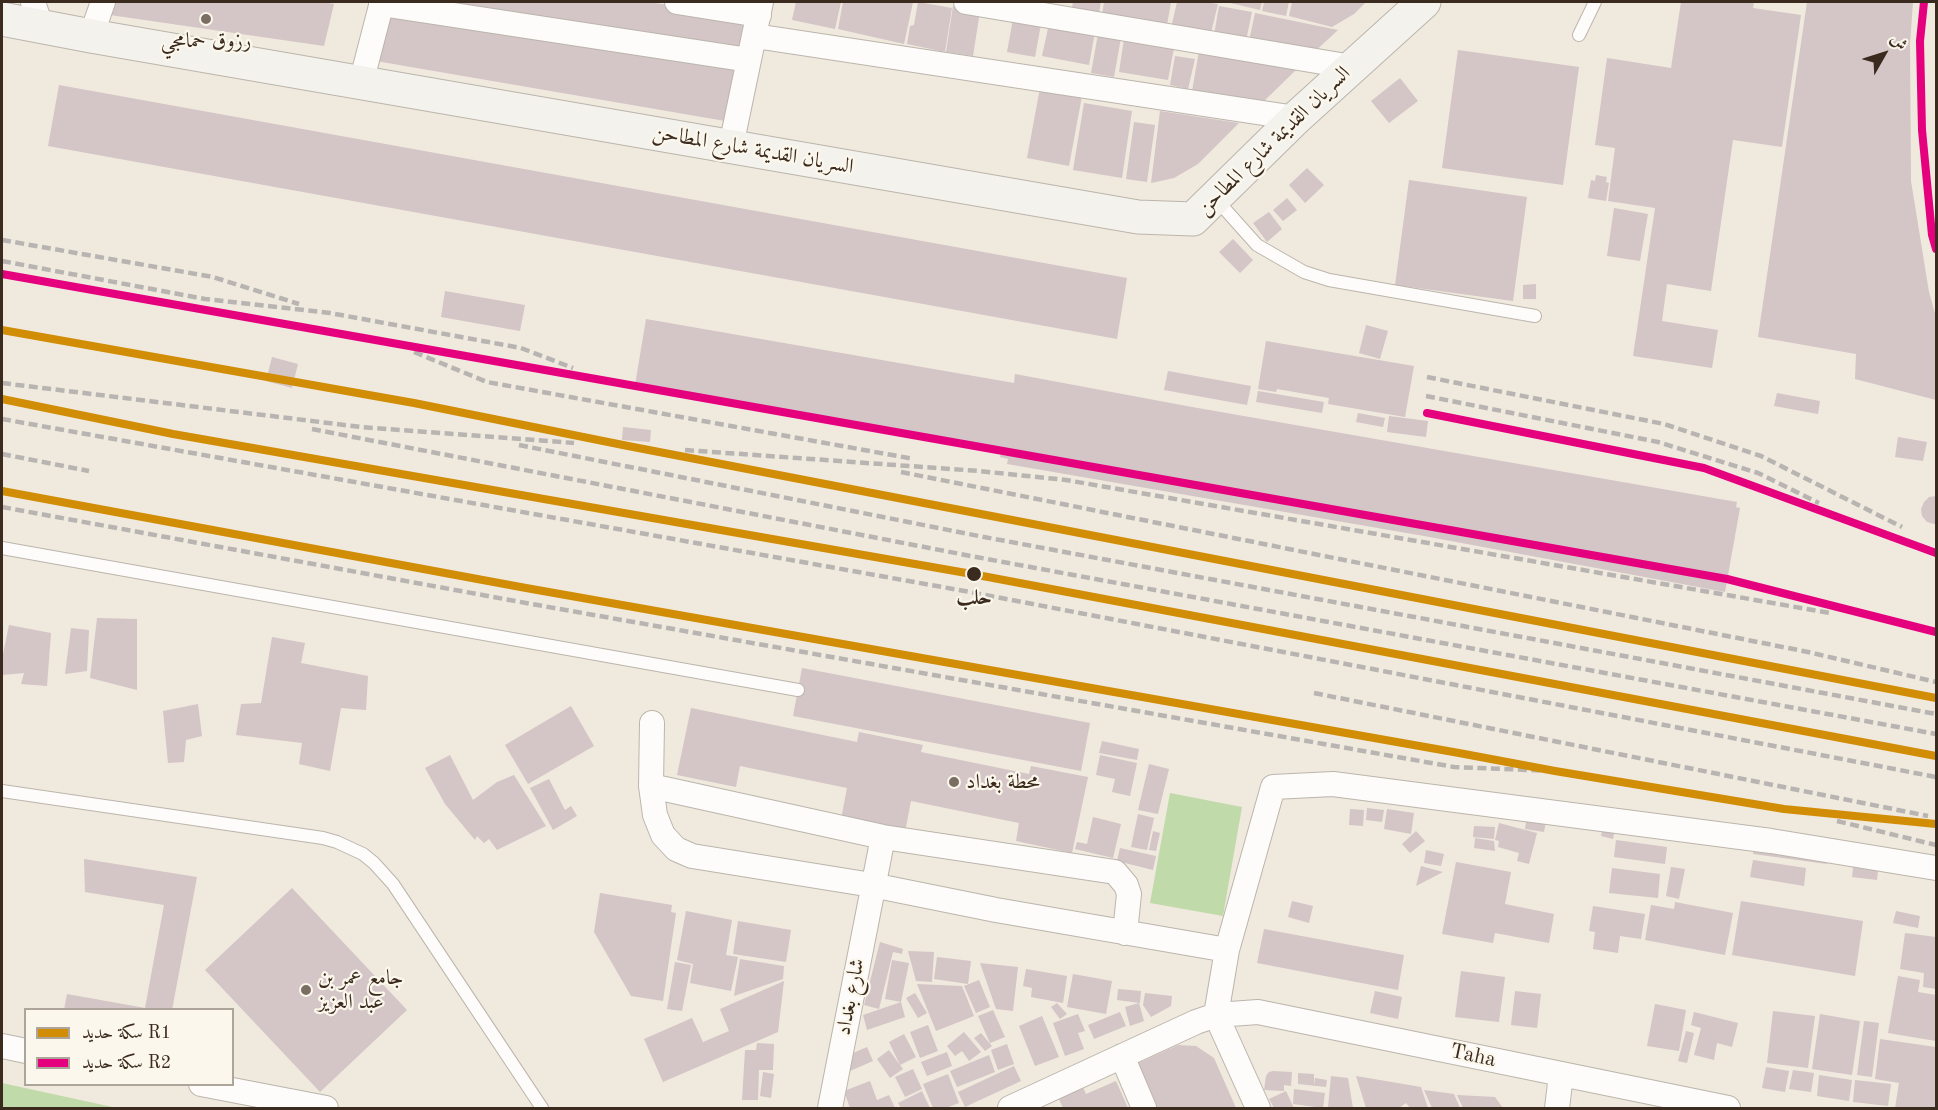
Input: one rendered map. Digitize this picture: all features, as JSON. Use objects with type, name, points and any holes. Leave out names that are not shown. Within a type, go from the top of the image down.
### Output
[{"type":"street","points":[[91,36],[103,2]]},
{"type":"street","points":[[677,2],[1296,118]]},
{"type":"street","points":[[966,2],[1352,67]]},
{"type":"street","name":"السريان القديمة شارع المطاحن","points":[[2,20],[37,14],[91,36],[1138,218],[1193,219],[1296,118],[1424,2]]},
{"type":"street","points":[[361,83],[381,3],[749,60]]},
{"type":"street","points":[[731,146],[758,17]]},
{"type":"street","points":[[652,723],[651,786],[655,815],[663,835],[676,849],[692,856],[872,885],[996,910],[1227,950]]},
{"type":"street","points":[[1258,1108],[1216,1015],[1227,950],[1273,787],[1334,784],[1771,841],[1936,868]]},
{"type":"street","points":[[651,786],[883,837],[1115,872],[1126,885],[1129,894],[1125,933]]},
{"type":"street","name":"شارع بغداد","points":[[830,1108],[883,837]]},
{"type":"street","name":"Taha","points":[[1010,1108],[1047,1101],[1122,1056],[1197,1022],[1216,1015],[1258,1012],[1728,1108]]},
{"type":"street","points":[[2,1046],[24,1051]]},
{"type":"street","points":[[1122,1056],[1144,1108]]},
{"type":"street","points":[[1557,1108],[1561,1075]]},
{"type":"street","points":[[211,1086],[326,1108]]},
{"type":"lane","points":[[1579,35],[1595,2]]},
{"type":"lane","points":[[1214,198],[1257,245],[1304,272],[1329,280],[1535,316]]},
{"type":"lane","points":[[2,548],[798,690]]},
{"type":"lane","points":[[2,791],[323,838],[363,854],[393,884],[542,1108]]},
{"type":"green space","points":[[1170,793],[1242,807],[1223,916],[1150,903]]},
{"type":"green space","points":[[2,1083],[117,1108],[2,1108]]},
{"type":"building","points":[[113,2],[322,2],[334,4],[324,46],[110,15]]},
{"type":"building","points":[[427,2],[648,2],[752,17],[746,54]]},
{"type":"building","points":[[796,2],[841,2],[835,29],[792,20]]},
{"type":"building","points":[[843,2],[913,2],[904,44],[838,29]]},
{"type":"building","points":[[918,2],[952,8],[945,52],[907,44],[910,26],[914,25]]},
{"type":"building","points":[[1073,2],[1101,2],[1098,18],[1071,13]]},
{"type":"building","points":[[1104,2],[1171,2],[1167,25],[1102,14]]},
{"type":"building","points":[[1177,2],[1218,4],[1211,33],[1172,24]]},
{"type":"building","points":[[1226,2],[1262,2],[1260,10]]},
{"type":"building","points":[[1264,2],[1289,2],[1286,16],[1262,11]]},
{"type":"building","points":[[1292,2],[1366,2],[1354,14],[1332,27],[1289,16]]},
{"type":"building","points":[[1681,2],[1754,2],[1753,8],[1801,15],[1782,147],[1733,140],[1711,291],[1667,284],[1662,321],[1718,330],[1712,368],[1633,356],[1655,208],[1608,201],[1615,148],[1595,145],[1607,58],[1671,68]]},
{"type":"building","points":[[1807,2],[1913,2],[1910,44],[1911,181],[1929,292],[1936,317],[1936,400],[1855,379],[1856,354],[1758,337]]},
{"type":"building","points":[[953,6],[980,11],[973,56],[946,52]]},
{"type":"building","points":[[1219,6],[1252,12],[1246,41],[1214,35]]},
{"type":"building","points":[[387,11],[737,63],[725,121],[376,61]]},
{"type":"building","points":[[1255,13],[1338,30],[1312,54],[1249,41]]},
{"type":"building","points":[[1013,19],[1041,24],[1035,57],[1007,52]]},
{"type":"building","points":[[1049,24],[1095,32],[1089,65],[1042,56]]},
{"type":"building","points":[[1098,34],[1121,38],[1114,77],[1091,73]]},
{"type":"building","points":[[1124,39],[1174,48],[1168,80],[1119,72]]},
{"type":"building","points":[[1458,50],[1579,67],[1563,185],[1442,168]]},
{"type":"building","points":[[1199,51],[1297,69],[1261,104],[1192,91]]},
{"type":"building","points":[[1175,56],[1195,59],[1188,89],[1170,85]]},
{"type":"building","points":[[1400,78],[1418,101],[1389,123],[1371,101]]},
{"type":"building","points":[[59,85],[1127,278],[1117,339],[48,146]]},
{"type":"building","points":[[1040,88],[1082,96],[1069,166],[1027,158]]},
{"type":"building","points":[[1084,103],[1132,111],[1122,178],[1073,170]]},
{"type":"building","points":[[1160,111],[1239,123],[1198,164],[1174,178],[1151,183]]},
{"type":"building","points":[[1134,122],[1155,125],[1147,182],[1126,179]]},
{"type":"building","points":[[1307,168],[1324,185],[1305,203],[1289,185]]},
{"type":"building","points":[[1596,175],[1607,177],[1606,182],[1609,183],[1606,201],[1588,198],[1591,180],[1595,181]]},
{"type":"building","points":[[1409,180],[1527,197],[1513,301],[1395,285]]},
{"type":"building","points":[[1287,198],[1297,210],[1283,221],[1273,210]]},
{"type":"building","points":[[1614,208],[1648,214],[1640,261],[1607,256]]},
{"type":"building","points":[[1269,212],[1282,229],[1267,242],[1253,223]]},
{"type":"building","points":[[1233,239],[1253,260],[1240,273],[1219,252]]},
{"type":"building","points":[[1536,284],[1536,299],[1523,299],[1523,285]]},
{"type":"building","points":[[445,291],[525,305],[520,331],[441,317]]},
{"type":"building","points":[[646,319],[1014,383],[1015,374],[1737,502],[1736,507],[1740,508],[1725,592],[1424,536],[1007,464],[1008,459],[1000,457],[1002,449],[635,385]]},
{"type":"building","points":[[1366,325],[1388,331],[1380,359],[1359,353]]},
{"type":"building","points":[[1266,341],[1414,366],[1405,417],[1328,404],[1329,398],[1277,389],[1276,392],[1258,389]]},
{"type":"building","points":[[272,357],[298,364],[292,388],[266,381]]},
{"type":"building","points":[[1168,371],[1251,386],[1247,405],[1164,390]]},
{"type":"building","points":[[1258,391],[1324,402],[1322,413],[1256,402]]},
{"type":"building","points":[[1777,393],[1820,401],[1818,414],[1774,406]]},
{"type":"building","points":[[1358,413],[1385,418],[1383,427],[1356,422]]},
{"type":"building","points":[[1389,416],[1428,421],[1426,437],[1387,432]]},
{"type":"building","points":[[623,427],[651,430],[650,442],[622,440]]},
{"type":"building","points":[[1898,437],[1927,442],[1923,461],[1895,457]]},
{"type":"building","points":[[1936,496],[1936,524],[1934,524],[1927,522],[1922,516],[1921,509],[1929,497]]},
{"type":"building","points":[[97,618],[137,619],[137,690],[90,678]]},
{"type":"building","points":[[9,625],[51,633],[47,686],[21,684],[24,673],[2,675],[2,659]]},
{"type":"building","points":[[71,628],[89,630],[87,671],[65,674]]},
{"type":"building","points":[[272,637],[305,643],[301,663],[368,676],[366,710],[341,708],[330,771],[299,764],[302,743],[236,735],[241,704],[261,703]]},
{"type":"building","points":[[802,668],[1090,723],[1081,771],[793,716]]},
{"type":"building","points":[[198,704],[202,736],[186,740],[184,762],[168,763],[163,711]]},
{"type":"building","points":[[571,706],[594,746],[528,784],[505,745]]},
{"type":"building","name":"محطة بغداد","points":[[691,708],[857,742],[859,732],[923,745],[921,752],[1029,774],[1031,766],[1088,777],[1072,853],[1016,841],[1019,823],[911,801],[905,832],[841,819],[847,788],[740,766],[736,787],[677,775]]},
{"type":"building","points":[[1102,741],[1139,749],[1137,760],[1099,753]]},
{"type":"building","points":[[450,755],[473,800],[497,782],[514,775],[546,826],[497,850],[489,839],[484,843],[477,836],[475,840],[445,804],[425,768]]},
{"type":"building","points":[[1100,755],[1137,763],[1130,796],[1112,792],[1115,779],[1096,775]]},
{"type":"building","points":[[1149,764],[1169,769],[1158,814],[1138,810]]},
{"type":"building","points":[[549,779],[565,810],[571,806],[577,816],[553,830],[530,788]]},
{"type":"building","points":[[1367,808],[1384,810],[1382,822],[1366,820]]},
{"type":"building","points":[[1350,809],[1364,810],[1363,826],[1349,825]]},
{"type":"building","points":[[1387,809],[1414,813],[1411,834],[1384,829]]},
{"type":"building","points":[[1138,814],[1154,818],[1147,850],[1131,847]]},
{"type":"building","points":[[1527,814],[1547,817],[1544,832],[1525,829]]},
{"type":"building","points":[[1093,817],[1121,824],[1113,858],[1075,849],[1077,842],[1087,844]]},
{"type":"building","points":[[1604,822],[1616,824],[1613,839],[1601,836]]},
{"type":"building","points":[[1499,823],[1537,833],[1529,864],[1517,861],[1519,853],[1498,847],[1499,841],[1495,840]]},
{"type":"building","points":[[1474,826],[1495,827],[1494,839],[1473,837]]},
{"type":"building","points":[[1153,831],[1160,833],[1156,851],[1149,850]]},
{"type":"building","points":[[1416,831],[1425,841],[1410,853],[1402,844]]},
{"type":"building","points":[[1475,838],[1494,841],[1495,851],[1474,848]]},
{"type":"building","points":[[1616,840],[1667,847],[1665,864],[1614,857]]},
{"type":"building","points":[[1755,841],[1829,851],[1827,864],[1753,854]]},
{"type":"building","points":[[1120,848],[1156,856],[1153,870],[1117,861]]},
{"type":"building","points":[[1426,850],[1444,854],[1441,866],[1424,863]]},
{"type":"building","points":[[1854,858],[1879,861],[1877,880],[1852,877]]},
{"type":"building","points":[[84,859],[197,877],[172,1008],[145,1008],[164,905],[85,892]]},
{"type":"building","points":[[1753,860],[1806,868],[1804,886],[1750,877]]},
{"type":"building","points":[[1456,862],[1511,872],[1505,904],[1554,914],[1549,943],[1495,933],[1493,943],[1442,934]]},
{"type":"building","points":[[1421,866],[1443,872],[1416,886]]},
{"type":"building","points":[[1671,867],[1685,869],[1679,899],[1666,896]]},
{"type":"building","points":[[1612,868],[1660,874],[1658,898],[1609,893]]},
{"type":"building","name":"جامع عمر بن عبد العزيز","points":[[292,888],[407,1010],[320,1092],[205,970]]},
{"type":"building","points":[[600,893],[672,905],[671,912],[676,913],[663,1001],[631,996],[594,932]]},
{"type":"building","points":[[1292,901],[1313,906],[1309,923],[1288,917]]},
{"type":"building","points":[[1741,901],[1863,921],[1855,976],[1732,955]]},
{"type":"building","points":[[1675,902],[1733,913],[1725,955],[1645,940],[1651,905],[1674,909]]},
{"type":"building","points":[[1593,906],[1645,914],[1641,939],[1620,936],[1618,953],[1593,949],[1595,932],[1589,931]]},
{"type":"building","points":[[686,911],[732,920],[726,955],[738,957],[731,991],[690,983],[693,964],[677,960]]},
{"type":"building","points":[[1896,911],[1920,916],[1918,928],[1893,923]]},
{"type":"building","points":[[738,921],[791,930],[786,962],[733,954]]},
{"type":"building","points":[[1264,929],[1404,955],[1398,990],[1257,963]]},
{"type":"building","points":[[1905,933],[1936,937],[1936,989],[1923,987],[1924,973],[1900,969]]},
{"type":"building","points":[[880,942],[903,949],[902,954],[893,952],[879,1009],[864,1005]]},
{"type":"building","points":[[908,951],[934,952],[932,982],[916,981]]},
{"type":"building","points":[[937,957],[971,961],[968,984],[934,979]]},
{"type":"building","points":[[740,959],[784,966],[783,979],[734,996]]},
{"type":"building","points":[[892,960],[909,963],[901,1002],[885,999]]},
{"type":"building","points":[[675,962],[691,965],[682,1011],[667,1009]]},
{"type":"building","points":[[980,963],[1018,967],[1013,1011],[996,1009]]},
{"type":"building","points":[[1026,969],[1067,976],[1063,1003],[1031,997],[1032,988],[1023,986]]},
{"type":"building","points":[[1461,971],[1505,977],[1499,1022],[1455,1017]]},
{"type":"building","points":[[1073,974],[1112,981],[1106,1014],[1067,1007]]},
{"type":"building","points":[[1898,976],[1920,980],[1918,992],[1936,995],[1936,1041],[1888,1033]]},
{"type":"building","points":[[979,980],[990,1007],[976,1013],[964,986]]},
{"type":"building","points":[[784,981],[778,1032],[663,1082],[644,1039],[692,1018],[703,1042],[729,1031],[720,1009]]},
{"type":"building","points":[[917,984],[962,986],[974,1016],[936,1031]]},
{"type":"building","points":[[1118,989],[1141,991],[1140,1003],[1117,1000]]},
{"type":"building","points":[[1375,991],[1402,997],[1398,1019],[1370,1013]]},
{"type":"building","points":[[1515,991],[1541,994],[1537,1028],[1511,1025]]},
{"type":"building","points":[[915,993],[927,1013],[918,1018],[906,998]]},
{"type":"building","points":[[1145,993],[1172,996],[1171,1006],[1151,1017],[1143,1005]]},
{"type":"building","points":[[67,994],[145,1008],[64,1008]]},
{"type":"building","points":[[901,1002],[905,1017],[867,1030],[863,1015]]},
{"type":"building","points":[[1057,1003],[1067,1014],[1060,1019],[1051,1007]]},
{"type":"building","points":[[1139,1003],[1144,1021],[1130,1026],[1125,1007]]},
{"type":"building","points":[[1655,1004],[1686,1010],[1679,1051],[1647,1046]]},
{"type":"building","points":[[993,1010],[1005,1037],[990,1043],[978,1016]]},
{"type":"building","points":[[1773,1011],[1815,1016],[1808,1068],[1767,1063]]},
{"type":"building","points":[[1120,1012],[1126,1026],[1094,1039],[1088,1025]]},
{"type":"building","points":[[1694,1012],[1738,1023],[1732,1047],[1717,1043],[1714,1060],[1694,1055],[1701,1028],[1691,1025]]},
{"type":"building","points":[[1078,1014],[1085,1031],[1078,1033],[1084,1049],[1065,1056],[1053,1023]]},
{"type":"building","points":[[1820,1014],[1860,1021],[1852,1075],[1812,1069]]},
{"type":"building","points":[[1042,1016],[1059,1057],[1035,1066],[1019,1026]]},
{"type":"building","points":[[1864,1021],[1879,1023],[1872,1077],[1857,1075]]},
{"type":"building","points":[[928,1025],[938,1051],[920,1058],[910,1032]]},
{"type":"building","points":[[1686,1031],[1694,1033],[1687,1063],[1678,1061]]},
{"type":"building","points":[[964,1032],[981,1052],[969,1061],[962,1051],[955,1056],[947,1046]]},
{"type":"building","points":[[981,1033],[992,1046],[985,1051],[974,1038]]},
{"type":"building","points":[[904,1034],[916,1057],[900,1065],[889,1042]]},
{"type":"building","points":[[1880,1039],[1936,1047],[1936,1108],[1895,1108],[1899,1083],[1875,1079]]},
{"type":"building","points":[[757,1043],[774,1044],[773,1070],[759,1070],[758,1100],[742,1100],[745,1050],[756,1050]]},
{"type":"building","points":[[1007,1044],[1014,1064],[998,1070],[991,1050]]},
{"type":"building","points":[[1178,1045],[1196,1046],[1214,1058],[1236,1108],[1154,1108],[1134,1065]]},
{"type":"building","points":[[867,1047],[873,1061],[850,1071],[844,1057]]},
{"type":"building","points":[[889,1050],[903,1069],[890,1078],[877,1059]]},
{"type":"building","points":[[947,1052],[952,1066],[927,1076],[921,1062]]},
{"type":"building","points":[[989,1055],[995,1072],[957,1087],[950,1071]]},
{"type":"building","points":[[1014,1066],[1021,1081],[965,1107],[958,1092]]},
{"type":"building","points":[[1766,1067],[1789,1071],[1785,1092],[1762,1088]]},
{"type":"building","points":[[913,1069],[922,1089],[905,1097],[895,1077]]},
{"type":"building","points":[[1793,1070],[1814,1073],[1811,1092],[1789,1089]]},
{"type":"building","points":[[1273,1071],[1292,1072],[1291,1086],[1284,1085],[1284,1091],[1264,1090],[1266,1076]]},
{"type":"building","points":[[763,1072],[774,1074],[771,1098],[760,1096]]},
{"type":"building","points":[[1298,1073],[1314,1074],[1314,1085],[1315,1078],[1327,1080],[1326,1087],[1298,1084]]},
{"type":"building","points":[[948,1074],[959,1103],[946,1108],[933,1108],[923,1084]]},
{"type":"building","points":[[1819,1075],[1852,1080],[1849,1101],[1817,1096]]},
{"type":"building","points":[[1331,1076],[1348,1078],[1353,1108],[1328,1107]]},
{"type":"building","points":[[1356,1076],[1421,1087],[1428,1108],[1410,1108],[1406,1103],[1399,1108],[1366,1108]]},
{"type":"building","points":[[1855,1080],[1891,1084],[1888,1106],[1853,1102]]},
{"type":"building","points":[[870,1081],[877,1100],[889,1095],[895,1108],[850,1108],[844,1091]]},
{"type":"building","points":[[1116,1081],[1128,1108],[1063,1108],[1058,1097],[1083,1087],[1086,1094]]},
{"type":"building","points":[[1294,1089],[1325,1093],[1323,1108],[1293,1104]]},
{"type":"building","points":[[1424,1090],[1454,1094],[1460,1108],[1432,1108]]},
{"type":"building","points":[[922,1091],[930,1108],[901,1108],[898,1103]]},
{"type":"building","points":[[1286,1091],[1294,1108],[1274,1108],[1269,1099]]},
{"type":"building","points":[[1457,1095],[1495,1097],[1503,1108],[1463,1108]]},
{"type":"railway","points":[[1924,2],[1920,41],[1922,130],[1932,235],[1936,249]]},
{"type":"railway","points":[[2,240],[213,277],[299,304]]},
{"type":"railway","points":[[2,261],[205,299],[330,313],[521,348],[573,368]]},
{"type":"railway","points":[[2,274],[1727,579],[1936,632]]},
{"type":"railway","points":[[2,330],[414,403],[1936,698]]},
{"type":"railway","points":[[414,352],[487,382],[914,459]]},
{"type":"railway","points":[[1427,377],[1664,424],[1761,456],[1902,527]]},
{"type":"railway","points":[[2,383],[361,427],[574,443]]},
{"type":"railway","points":[[1426,396],[1658,442],[1758,473],[1819,503]]},
{"type":"railway","points":[[2,399],[173,434],[972,574],[1936,756]]},
{"type":"railway","points":[[1427,413],[1704,468],[1936,553]]},
{"type":"railway","points":[[2,419],[970,592],[1936,777]]},
{"type":"railway","points":[[312,429],[976,557],[1936,734]]},
{"type":"railway","points":[[519,445],[984,537],[1936,714]]},
{"type":"railway","points":[[685,450],[979,471],[1066,480],[1830,613]]},
{"type":"railway","points":[[2,454],[89,471]]},
{"type":"railway","points":[[901,472],[1808,652],[1936,682]]},
{"type":"railway","points":[[2,507],[526,603],[1454,767],[1555,771]]},
{"type":"railway","points":[[947,662],[1511,763]]},
{"type":"railway","points":[[1314,693],[1928,816]]},
{"type":"railway","points":[[1547,770],[1784,809],[1936,824]]},
{"type":"railway","points":[[1837,821],[1936,845]]},
{"type":"rail line","name":"R2","points":[[1924,2],[1920,41],[1922,130],[1932,235],[1936,249]]},
{"type":"rail line","name":"R2","points":[[2,274],[1727,579],[1936,632]]},
{"type":"rail line","name":"R1","points":[[2,330],[414,403],[1936,698]]},
{"type":"rail line","name":"R1","points":[[2,399],[173,434],[972,574],[1936,756]]},
{"type":"rail line","name":"R2","points":[[1427,413],[1704,468],[1936,553]]},
{"type":"rail line","name":"R1","points":[[2,491],[526,588],[1555,771],[1784,809],[1936,824]]},
{"type":"place","name":"رزوق حمامجي","points":[[206,19]]},
{"type":"place","name":"حلب","points":[[974,574]]},
{"type":"place","name":"محطة بغداد","points":[[954,782]]},
{"type":"place","name":"جامع عمر بن عبد العزيز","points":[[306,990]]}]
